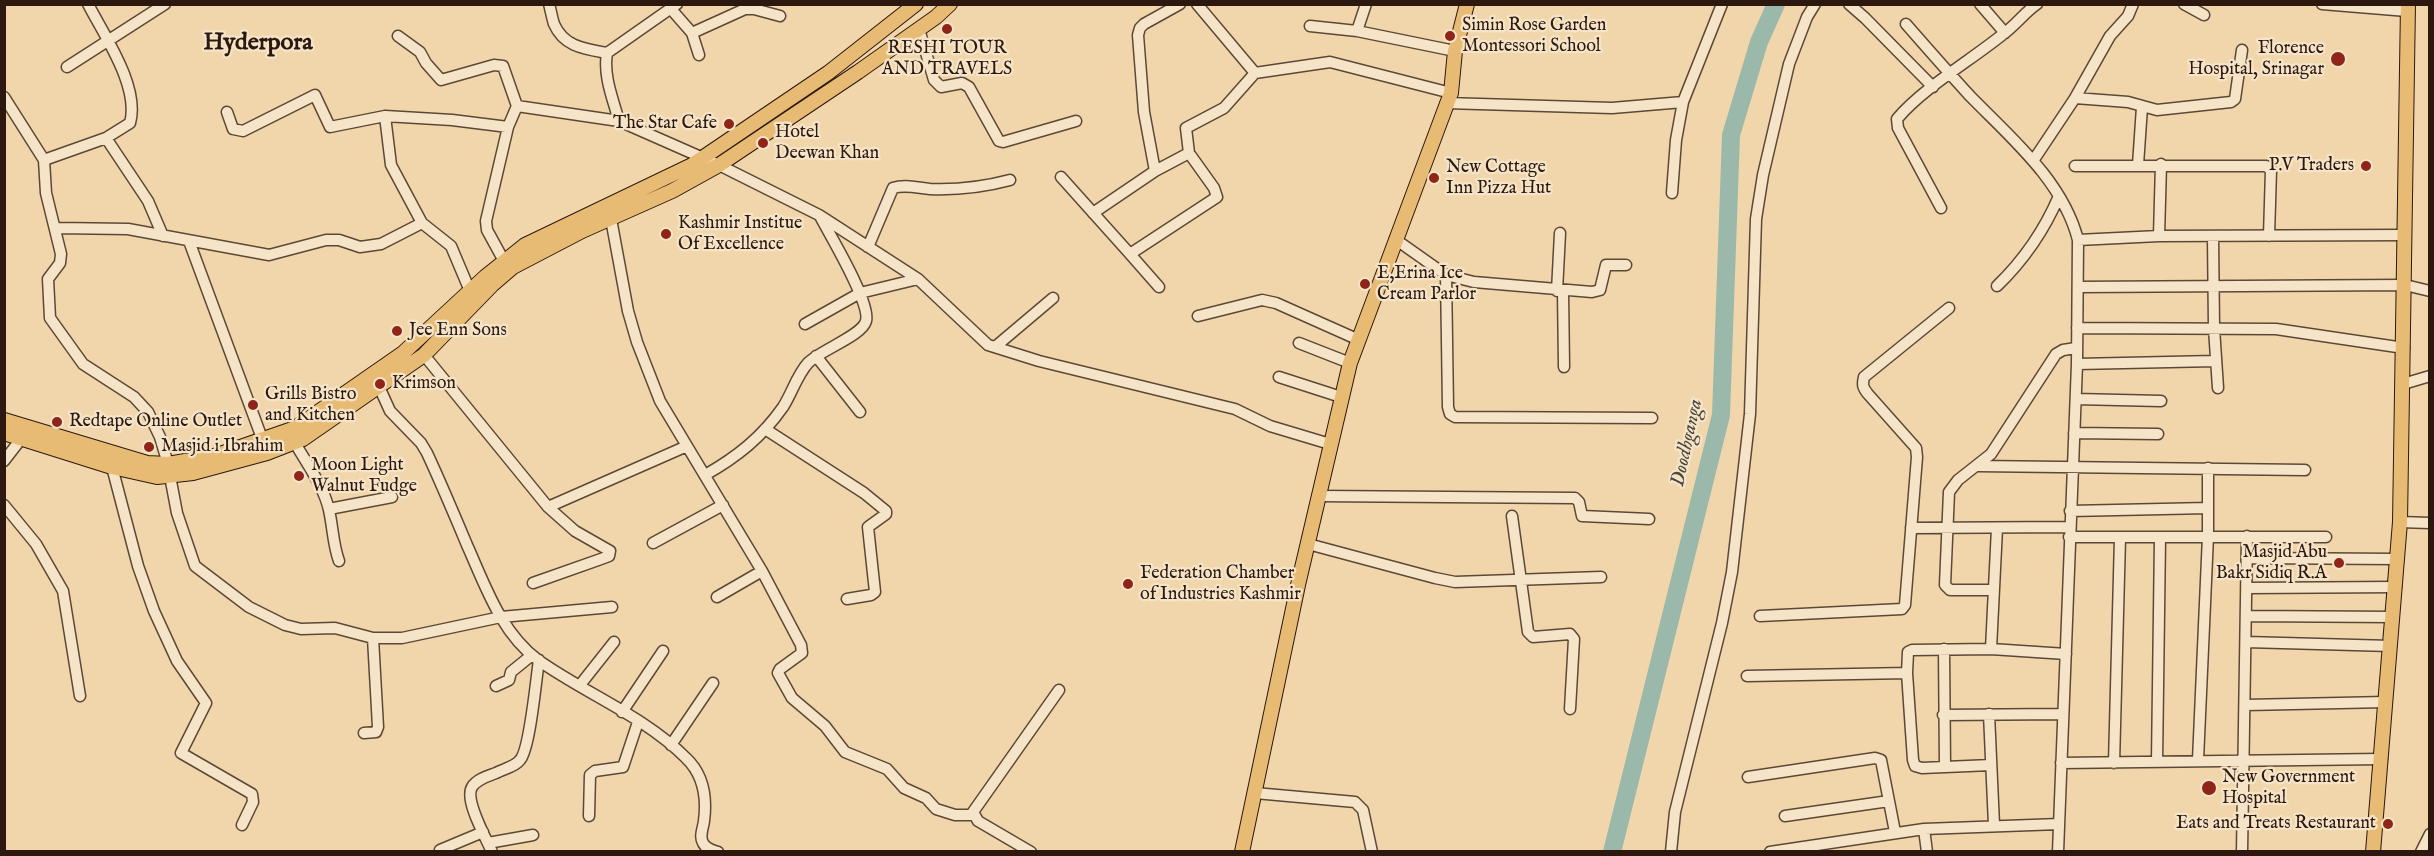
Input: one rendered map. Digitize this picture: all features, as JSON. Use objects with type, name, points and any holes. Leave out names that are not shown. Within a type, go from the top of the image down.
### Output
[{"type":"main road","points":[[4,420],[169,470],[202,471],[295,443],[376,381],[470,291],[525,245],[702,158],[828,73],[916,4]]},
{"type":"main road","points":[[4,433],[112,468],[157,477],[169,470],[262,441],[295,428],[424,355],[492,285],[513,267],[542,251],[672,191],[719,165],[919,29],[950,4]]},
{"type":"main road","points":[[1242,852],[1330,444],[1350,363],[1449,98],[1455,51],[1467,4]]},
{"type":"main road","points":[[2373,852],[2400,522],[2408,8]]},
{"type":"street","points":[[44,160],[106,138],[130,123],[133,111],[128,84],[88,4]]},
{"type":"street","points":[[67,67],[165,4]]},
{"type":"street","points":[[549,4],[559,33],[572,46],[607,53]]},
{"type":"street","points":[[1155,171],[1144,112],[1138,35],[1144,24],[1180,4]]},
{"type":"street","points":[[1197,4],[1255,73]]},
{"type":"street","points":[[1356,31],[1366,4]]},
{"type":"street","points":[[1672,193],[1676,140],[1683,102],[1722,4]]},
{"type":"street","points":[[1671,852],[1675,812],[1722,623],[1732,572],[1750,414],[1756,219],[1763,175],[1789,64],[1806,17],[1815,4]]},
{"type":"street","points":[[1849,4],[1866,18],[1933,87]]},
{"type":"street","points":[[1980,4],[2005,33]]},
{"type":"street","points":[[1941,207],[1897,119],[1949,74],[2005,33],[2024,8],[2037,4]]},
{"type":"street","points":[[2033,160],[2075,98],[2110,36],[2128,16],[2133,4]]},
{"type":"street","points":[[2184,4],[2204,15]]},
{"type":"street","points":[[2322,4],[2408,8]]},
{"type":"street","points":[[619,121],[607,77],[605,64],[607,53],[630,35],[674,7],[692,33],[699,55]]},
{"type":"street","points":[[692,33],[746,9],[780,16]]},
{"type":"street","points":[[1906,24],[1949,74],[2033,160],[2059,196],[2073,221],[2078,240],[2076,399],[2058,852]]},
{"type":"street","points":[[1310,26],[1356,31],[1455,51]]},
{"type":"street","points":[[919,29],[934,80],[941,87],[962,83],[969,87],[999,141],[1003,142],[1076,121]]},
{"type":"street","points":[[398,36],[420,52],[426,63],[441,80],[494,66],[503,66],[517,106],[508,127],[486,221],[487,230],[504,261]]},
{"type":"street","points":[[2075,98],[2128,102],[2157,110],[2234,101],[2242,50]]},
{"type":"street","points":[[1130,254],[1215,200],[1217,195],[1214,188],[1189,153],[1186,128],[1224,108],[1255,73],[1330,62],[1449,98],[1612,108],[1683,102]]},
{"type":"street","points":[[227,112],[232,129],[243,131],[315,95],[330,127],[385,116],[452,120],[508,127]]},
{"type":"street","points":[[4,97],[44,160],[46,193],[57,228],[61,260],[48,279],[50,318],[83,364],[134,397],[148,412],[160,437],[177,513],[198,570],[249,607],[279,623],[301,629],[347,630],[372,638],[402,638],[501,617],[612,607]]},
{"type":"street","points":[[517,106],[619,121],[719,165],[819,215],[918,279],[977,336],[995,347],[1039,361],[1224,406],[1270,426],[1330,444]]},
{"type":"street","points":[[2138,165],[2142,107]]},
{"type":"street","points":[[385,116],[392,165],[422,223],[451,246],[470,291]]},
{"type":"street","points":[[106,138],[148,201],[163,236]]},
{"type":"street","points":[[1093,213],[1155,171],[1189,153]]},
{"type":"street","points":[[2075,166],[2161,164],[2263,165],[2270,167],[2269,236]]},
{"type":"street","points":[[2159,236],[2161,164]]},
{"type":"street","points":[[1060,177],[1159,287]]},
{"type":"street","points":[[868,247],[893,188],[902,186],[929,189],[983,188],[1010,180]]},
{"type":"street","points":[[1997,286],[2018,266],[2034,244],[2059,196]]},
{"type":"street","points":[[705,475],[743,452],[765,429],[783,407],[801,373],[816,356],[863,327],[867,315],[860,293],[819,215]]},
{"type":"street","points":[[611,219],[628,311],[660,400],[762,571],[802,648],[802,653],[778,673],[792,698],[825,726],[844,752],[887,769],[904,788],[926,798],[936,809],[956,815],[973,815]]},
{"type":"street","points":[[57,228],[128,228],[269,255],[326,240],[339,240],[360,247],[381,244],[422,223]]},
{"type":"street","points":[[1560,232],[1564,367]]},
{"type":"street","points":[[2078,240],[2159,236],[2405,235]]},
{"type":"street","points":[[2214,236],[2214,328],[2218,388]]},
{"type":"street","points":[[1395,238],[1446,275],[1474,282],[1560,291],[1596,291],[1600,290],[1606,265],[1626,265]]},
{"type":"street","points":[[189,241],[262,441]]},
{"type":"street","points":[[1446,275],[1450,414],[1455,417],[1652,418]]},
{"type":"street","points":[[805,324],[860,293],[918,279]]},
{"type":"street","points":[[2078,287],[2405,285],[2430,291]]},
{"type":"street","points":[[995,347],[1053,298]]},
{"type":"street","points":[[1198,316],[1262,300],[1276,303],[1359,340]]},
{"type":"street","points":[[1760,616],[1902,609],[1905,604],[1916,448],[1868,394],[1863,387],[1863,382],[1864,377],[1950,308]]},
{"type":"street","points":[[2077,328],[2285,330],[2404,348]]},
{"type":"street","points":[[1299,343],[1350,363]]},
{"type":"street","points":[[1994,590],[1947,589],[1945,585],[1949,492],[1958,480],[1991,454],[2056,354],[2063,350],[2076,348]]},
{"type":"street","points":[[424,355],[548,507],[575,531],[607,548],[610,554],[601,560],[533,583]]},
{"type":"street","points":[[816,356],[860,412]]},
{"type":"street","points":[[2077,364],[2215,361]]},
{"type":"street","points":[[2403,384],[2430,376]]},
{"type":"street","points":[[1280,377],[1341,397]]},
{"type":"street","points":[[376,381],[390,411],[421,443],[427,453],[501,617],[536,657],[638,722],[671,745],[692,764],[703,784],[706,810],[701,837],[710,851]]},
{"type":"street","points":[[2076,399],[2161,401]]},
{"type":"street","points":[[765,429],[886,511],[886,514],[868,527],[875,592],[871,596],[847,599]]},
{"type":"street","points":[[2074,434],[2158,434]]},
{"type":"street","points":[[4,461],[21,440]]},
{"type":"street","points":[[295,443],[329,509],[335,550],[339,561]]},
{"type":"street","points":[[548,507],[687,446]]},
{"type":"street","points":[[1978,466],[2305,470]]},
{"type":"street","points":[[112,468],[138,566],[154,611],[177,661],[206,703],[182,753],[252,794],[253,802],[242,825]]},
{"type":"street","points":[[2198,760],[2208,536],[2208,468]]},
{"type":"street","points":[[1319,496],[1575,498],[1579,502],[1582,516],[1649,519]]},
{"type":"street","points":[[329,509],[392,497]]},
{"type":"street","points":[[4,505],[36,544],[63,591],[80,696]]},
{"type":"street","points":[[652,543],[723,506]]},
{"type":"street","points":[[2070,512],[2208,508]]},
{"type":"street","points":[[1512,516],[1529,636],[1570,634],[1574,639],[1570,709]]},
{"type":"street","points":[[2400,522],[2430,523]]},
{"type":"street","points":[[1911,528],[1997,528],[2160,538],[2326,537]]},
{"type":"street","points":[[1991,650],[1997,528]]},
{"type":"street","points":[[2242,852],[2247,536]]},
{"type":"street","points":[[2114,763],[2120,537]]},
{"type":"street","points":[[2157,762],[2160,538]]},
{"type":"street","points":[[1308,544],[1455,582],[1601,577]]},
{"type":"street","points":[[2247,558],[2398,559]]},
{"type":"street","points":[[717,597],[762,571]]},
{"type":"street","points":[[2247,588],[2396,587]]},
{"type":"street","points":[[2247,616],[2393,617]]},
{"type":"street","points":[[364,733],[376,732],[378,728],[372,638]]},
{"type":"street","points":[[580,685],[614,642]]},
{"type":"street","points":[[2246,642],[2391,646]]},
{"type":"street","points":[[1991,765],[1922,768],[1915,766],[1912,760],[1906,656],[1911,650],[1944,649],[2066,654]]},
{"type":"street","points":[[1944,649],[1945,767]]},
{"type":"street","points":[[622,712],[663,651]]},
{"type":"street","points":[[496,686],[509,680],[511,672],[536,657]]},
{"type":"street","points":[[533,835],[490,847],[472,807],[470,796],[472,786],[480,780],[521,760],[526,745],[536,657]]},
{"type":"street","points":[[1747,676],[1907,673]]},
{"type":"street","points":[[671,745],[713,683]]},
{"type":"street","points":[[1031,852],[978,821],[973,815],[974,808],[1059,690]]},
{"type":"street","points":[[2246,705],[2386,702]]},
{"type":"street","points":[[1989,714],[1994,825]]},
{"type":"street","points":[[1943,715],[2063,714]]},
{"type":"street","points":[[589,816],[590,775],[595,771],[623,767],[638,722]]},
{"type":"street","points":[[1748,777],[1875,758],[1883,763],[1895,832]]},
{"type":"street","points":[[2061,763],[2382,759]]},
{"type":"street","points":[[1255,793],[1355,802],[1363,810],[1372,852]]},
{"type":"street","points":[[1785,816],[1889,801]]},
{"type":"street","points":[[1770,852],[1924,829],[2059,824]]},
{"type":"street","points":[[1924,829],[1927,852]]},
{"type":"street","points":[[440,850],[483,832]]},
{"type":"street","points":[[2421,852],[2430,834]]},
{"type":"waterway","name":"Doodhganga","points":[[1612,852],[1721,415],[1731,135],[1759,42],[1776,4]]},
{"type":"place","name":"RESHI TOUR AND TRAVELS","points":[[947,29]]},
{"type":"place","name":"Simin Rose Garden Montessori School","points":[[1450,36]]},
{"type":"place","name":"Florence Hospital, Srinagar","points":[[2338,59]]},
{"type":"place","name":"The Star Cafe","points":[[729,124]]},
{"type":"place","name":"Hotel Deewan Khan","points":[[763,143]]},
{"type":"place","name":"P.V Traders","points":[[2366,166]]},
{"type":"place","name":"New Cottage Inn Pizza Hut","points":[[1434,178]]},
{"type":"place","name":"Kashmir Institue Of Excellence","points":[[666,234]]},
{"type":"place","name":"E,Erina Ice Cream Parlor","points":[[1365,284]]},
{"type":"place","name":"Jee Enn Sons","points":[[397,331]]},
{"type":"place","name":"Krimson","points":[[380,384]]},
{"type":"place","name":"Grills Bistro and Kitchen","points":[[253,405]]},
{"type":"place","name":"Redtape Online Outlet","points":[[57,422]]},
{"type":"place","name":"Masjid i Ibrahim","points":[[149,447]]},
{"type":"place","name":"Moon Light Walnut Fudge","points":[[299,476]]},
{"type":"place","name":"Masjid Abu Bakr Sidiq R.A","points":[[2339,563]]},
{"type":"place","name":"Federation Chamber of Industries Kashmir","points":[[1128,584]]},
{"type":"place","name":"New Government Hospital","points":[[2209,788]]},
{"type":"place","name":"Eats and Treats Restaurant","points":[[2388,824]]},
{"type":"district","name":"Hyderpora","points":[[258,44]]}]
